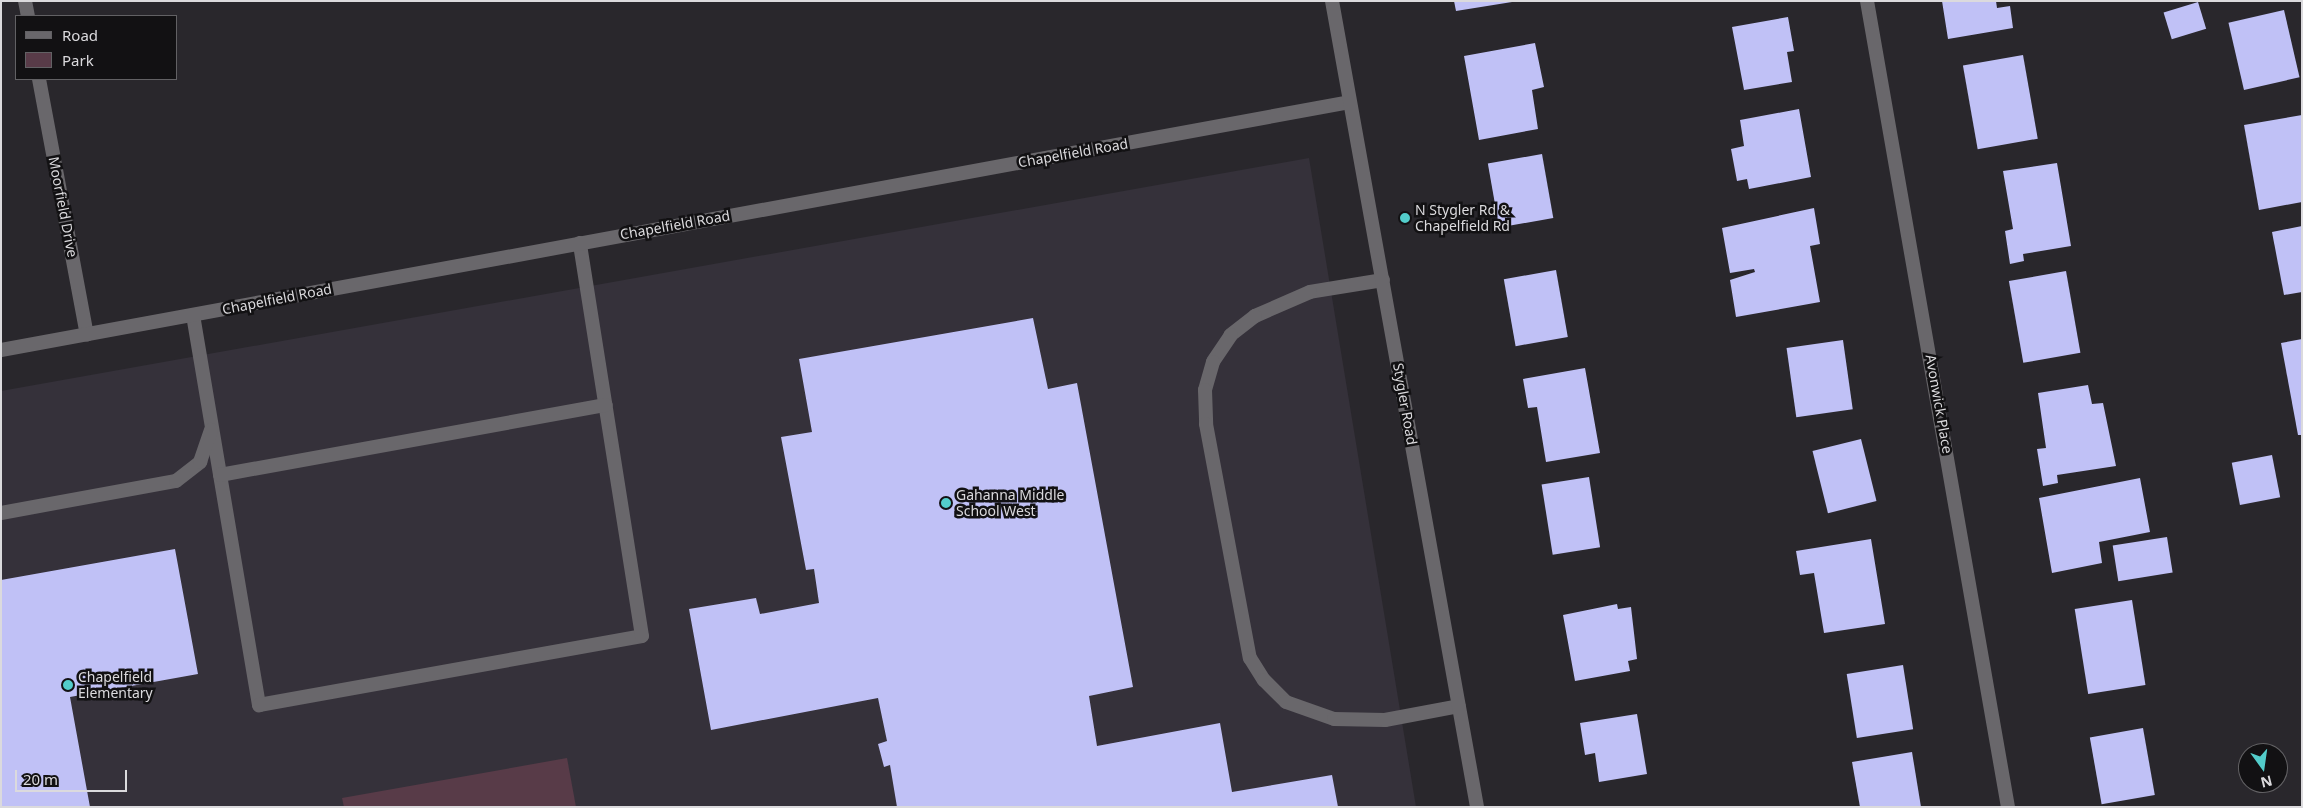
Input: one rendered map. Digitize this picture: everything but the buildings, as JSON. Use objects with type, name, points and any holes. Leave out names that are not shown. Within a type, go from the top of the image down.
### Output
[{"type":"street","points":[[25,1],[28,15]]},
{"type":"street","name":"Stygler Road","points":[[1332,1],[1477,807]]},
{"type":"street","name":"Avonwick Place","points":[[1867,1],[2008,807]]},
{"type":"street","name":"Moorfield Drive","points":[[39,80],[87,335]]},
{"type":"street","name":"Chapelfield Road","points":[[1,350],[1349,102]]},
{"type":"street","points":[[193,315],[259,705],[532,657],[642,636],[580,243]]},
{"type":"street","points":[[1382,280],[1310,292],[1255,316],[1230,336],[1213,362],[1205,390],[1206,424],[1250,658],[1264,680],[1286,702],[1334,719],[1385,720],[1459,706]]},
{"type":"street","points":[[220,475],[606,405]]},
{"type":"street","points":[[1,513],[176,481],[200,462],[212,429]]},
{"type":"shaded area","points":[[1309,158],[1416,807],[1,807],[1,391]]},
{"type":"green space","points":[[567,758],[576,807],[344,807],[342,798]]},
{"type":"place","name":"N Stygler Rd & Chapelfield Rd","points":[[1405,218]]},
{"type":"place","name":"Gahanna Middle School West","points":[[946,503]]},
{"type":"place","name":"Chapelfield Elementary","points":[[68,685]]}]
